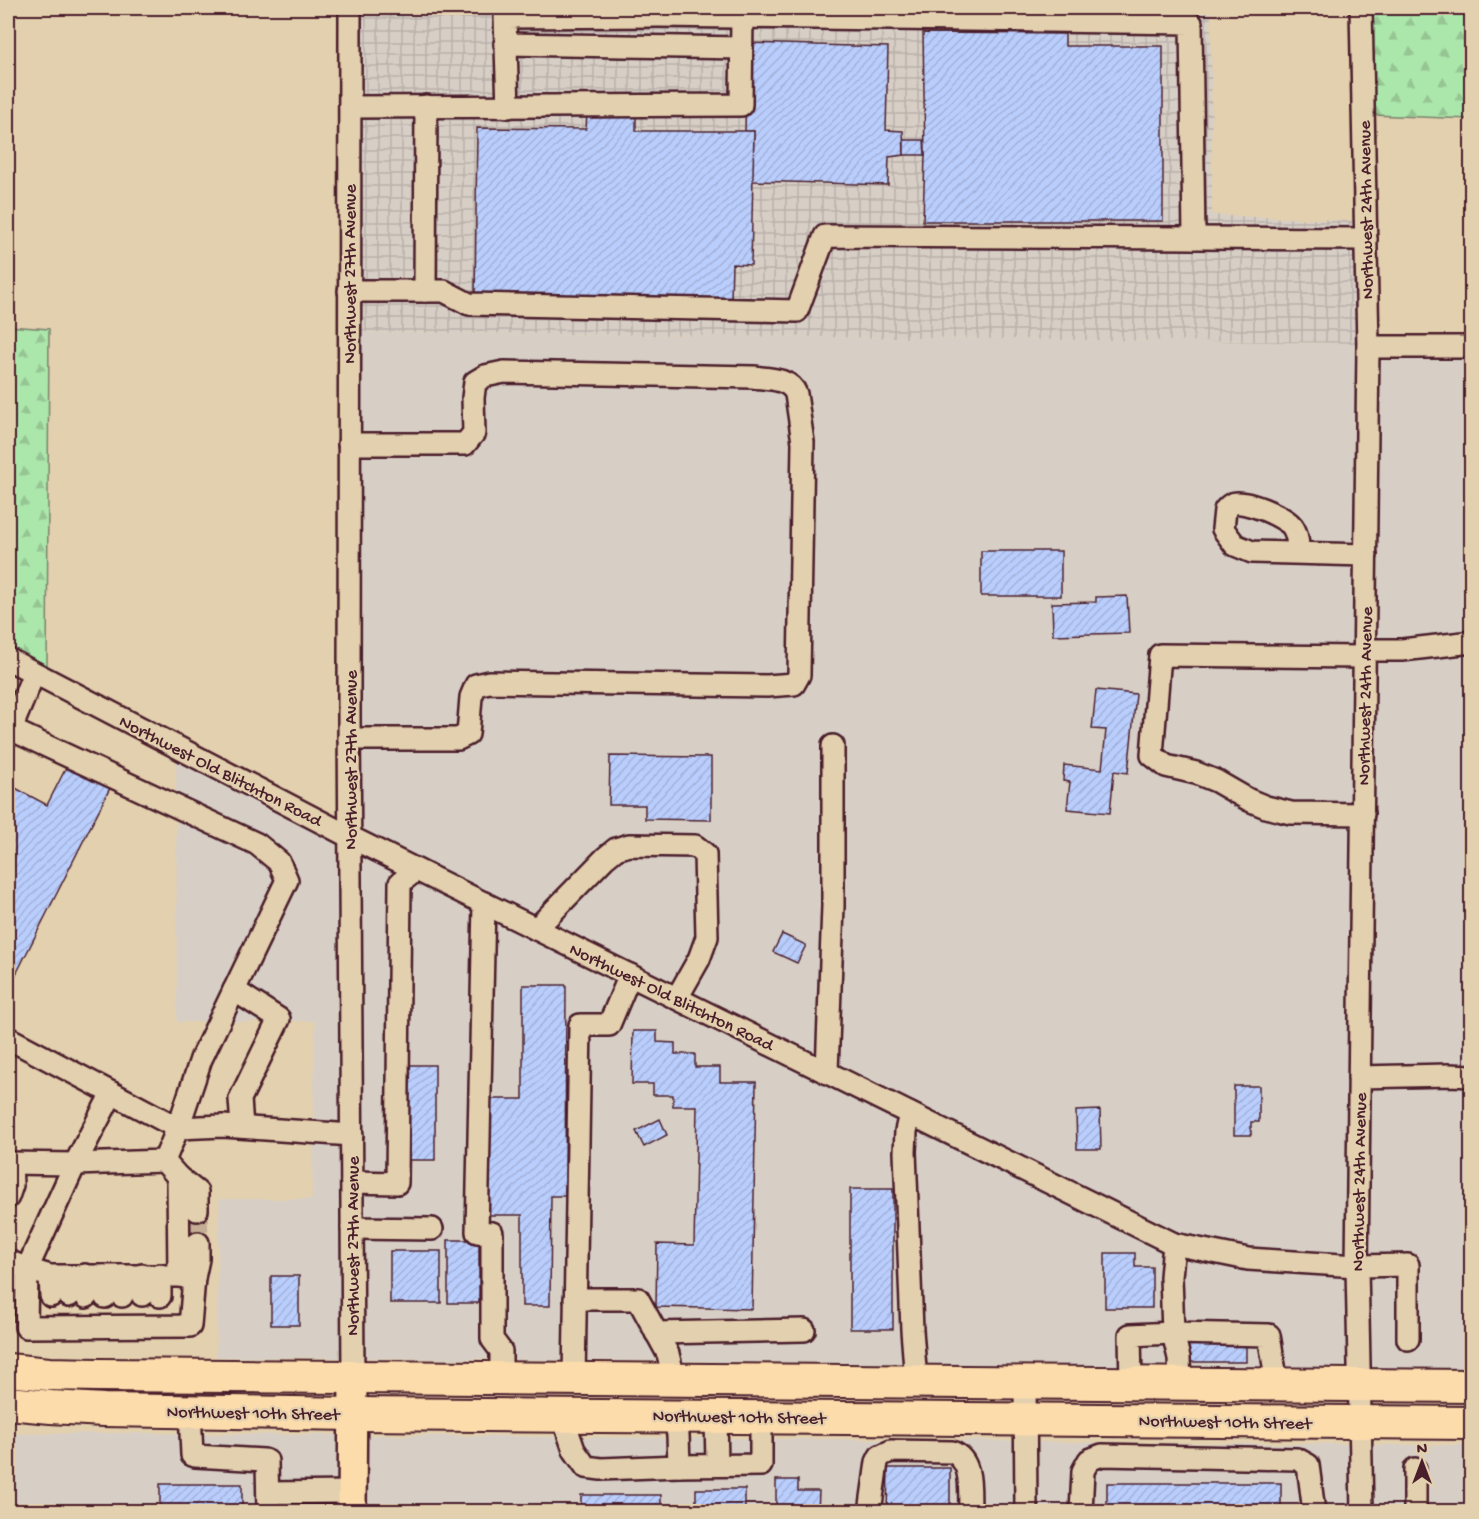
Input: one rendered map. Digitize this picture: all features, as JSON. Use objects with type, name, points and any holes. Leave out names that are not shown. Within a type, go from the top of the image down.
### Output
[{"type":"highway","name":"Northwest 10th Street","points":[[8,1370],[98,1375],[1472,1386]]},
{"type":"highway","points":[[674,1379],[674,1415]]},
{"type":"highway","name":"Northwest 10th Street","points":[[8,1403],[94,1409],[354,1414],[1472,1423]]},
{"type":"main road","name":"Northwest 27th Avenue","points":[[352,1502],[353,1377]]},
{"type":"street","name":"Northwest 27th Avenue","points":[[350,8],[349,739],[353,1377]]},
{"type":"street","name":"Northwest 24th Avenue","points":[[1361,8],[1368,347],[1357,1266],[1362,1512]]},
{"type":"street","points":[[508,107],[505,17],[659,16],[1191,23],[1194,238]]},
{"type":"street","points":[[350,107],[741,105],[742,17]]},
{"type":"street","points":[[505,44],[742,48]]},
{"type":"street","points":[[425,291],[426,106]]},
{"type":"street","points":[[349,291],[444,291],[469,304],[797,311],[825,236],[1366,239]]},
{"type":"street","points":[[1368,347],[1472,347]]},
{"type":"street","points":[[349,444],[465,444],[474,433],[475,382],[485,376],[504,372],[753,377],[784,381],[794,387],[803,442],[799,675],[794,684],[767,686],[489,682],[476,686],[471,697],[468,734],[458,739],[349,739]]},
{"type":"street","points":[[1298,554],[1366,555]]},
{"type":"street","points":[[1363,814],[1291,813],[1266,807],[1216,781],[1196,773],[1166,766],[1152,755],[1160,655],[1364,654],[1472,642]]},
{"type":"street","name":"Northwest Old Blitchton Road","points":[[8,660],[350,837],[1174,1244],[1248,1259],[1357,1266],[1408,1265],[1408,1339]]},
{"type":"street","points":[[34,673],[9,728],[257,844],[279,862],[287,880],[201,1059],[178,1128],[164,1161]]},
{"type":"street","points":[[827,1072],[833,906],[833,746]]},
{"type":"street","points":[[536,929],[616,849],[629,845],[695,846],[705,854],[707,937],[699,959],[677,998]]},
{"type":"street","points":[[352,1182],[397,1183],[400,883],[416,870]]},
{"type":"street","points":[[484,903],[477,1232],[492,1233],[492,1339],[501,1351],[501,1378]]},
{"type":"street","points":[[574,1379],[580,1025],[609,1025],[630,975]]},
{"type":"street","points":[[234,990],[279,1019],[240,1099],[242,1127]]},
{"type":"street","points":[[8,1038],[178,1128],[223,1126],[352,1135]]},
{"type":"street","points":[[1359,1077],[1472,1076]]},
{"type":"street","points":[[112,1093],[75,1164],[17,1265],[26,1327],[111,1300],[198,1259],[198,1243]]},
{"type":"street","points":[[910,1114],[905,1152],[916,1381]]},
{"type":"street","points":[[8,1197],[12,1185],[10,1163],[75,1164],[164,1161]]},
{"type":"street","points":[[164,1161],[178,1177],[197,1192],[197,1210]]},
{"type":"street","points":[[111,1300],[178,1177]]},
{"type":"street","points":[[352,1228],[432,1229]]},
{"type":"street","points":[[1174,1244],[1171,1277],[1173,1333],[1179,1358],[1180,1383]]},
{"type":"street","points":[[17,1265],[111,1300]]},
{"type":"street","points":[[575,1299],[638,1299],[668,1354],[674,1379]]},
{"type":"street","points":[[656,1333],[804,1330]]},
{"type":"street","points":[[1131,1383],[1130,1335],[1173,1333],[1269,1335],[1277,1384]]},
{"type":"street","points":[[1025,1382],[1026,1512]]},
{"type":"street","points":[[190,1411],[192,1455],[267,1461],[268,1502],[352,1502]]},
{"type":"street","points":[[562,1415],[574,1450],[586,1467],[601,1469],[761,1465],[761,1416]]},
{"type":"street","points":[[674,1415],[678,1435],[679,1466]]},
{"type":"street","points":[[717,1416],[717,1465]]},
{"type":"street","points":[[870,1512],[877,1462],[880,1456],[891,1451],[952,1452],[959,1456],[966,1465],[969,1478],[970,1512]]},
{"type":"street","points":[[1081,1512],[1083,1471],[1089,1460],[1102,1455],[1297,1459],[1308,1465],[1314,1512]]},
{"type":"street","points":[[1414,1512],[1415,1469]]},
{"type":"shaded area","points":[[358,8],[1211,8],[1212,215],[1357,221],[1359,343],[358,332]]},
{"type":"shaded area","points":[[358,332],[1359,343],[1349,1255],[1249,1250],[1176,1234],[359,831]]},
{"type":"shaded area","points":[[1376,357],[1471,357],[1471,1369],[1367,1368],[1366,1266]]},
{"type":"shaded area","points":[[176,758],[341,844],[345,1358],[216,1357],[219,1199],[312,1199],[315,1021],[177,1022]]},
{"type":"shaded area","points":[[359,852],[1170,1253],[1349,1275],[1350,1368],[362,1358]]},
{"type":"shaded area","points":[[8,1434],[344,1435],[343,1511],[8,1511]]},
{"type":"shaded area","points":[[362,1435],[1017,1441],[1017,1511],[361,1512]]},
{"type":"shaded area","points":[[1034,1442],[1351,1444],[1353,1511],[1035,1511]]},
{"type":"shaded area","points":[[1369,1445],[1471,1445],[1471,1511],[1370,1511]]},
{"type":"green space","points":[[1369,8],[1471,8],[1471,119],[1372,115]]},
{"type":"green space","points":[[8,326],[49,329],[47,669],[8,649]]},
{"type":"building","points":[[923,33],[1065,34],[1065,46],[1163,46],[1163,221],[923,221],[925,155]]},
{"type":"building","points":[[747,43],[888,47],[886,130],[903,131],[904,155],[889,157],[888,185],[752,181],[754,131],[745,131]]},
{"type":"building","points":[[587,112],[636,113],[636,131],[754,131],[751,265],[732,264],[731,299],[475,296],[477,128],[586,129]]},
{"type":"building","points":[[904,140],[924,140],[925,155],[904,155]]},
{"type":"building","points":[[981,551],[1061,551],[1061,596],[981,596]]},
{"type":"building","points":[[1127,596],[1129,633],[1053,635],[1052,603],[1096,602],[1096,597]]},
{"type":"building","points":[[1096,690],[1136,694],[1128,773],[1114,771],[1110,813],[1067,809],[1070,782],[1063,781],[1064,765],[1102,769],[1106,730],[1092,729]]},
{"type":"building","points":[[610,756],[711,757],[711,820],[645,819],[645,805],[609,805]]},
{"type":"building","points":[[67,766],[110,788],[8,990],[8,784],[47,805]]},
{"type":"building","points":[[782,934],[806,945],[797,963],[773,952]]},
{"type":"building","points":[[523,985],[566,985],[565,1196],[551,1196],[550,1306],[522,1306],[522,1215],[489,1215],[490,1099],[523,1099]]},
{"type":"building","points":[[633,1031],[657,1031],[657,1042],[675,1043],[675,1054],[695,1054],[695,1067],[720,1067],[720,1082],[756,1082],[752,1309],[656,1307],[657,1244],[694,1245],[697,1106],[673,1106],[673,1095],[653,1095],[653,1084],[632,1084]]},
{"type":"building","points":[[402,1065],[435,1065],[435,1160],[402,1160]]},
{"type":"building","points":[[1234,1086],[1259,1086],[1259,1122],[1251,1122],[1251,1135],[1234,1135]]},
{"type":"building","points":[[1100,1110],[1101,1149],[1077,1149],[1076,1111]]},
{"type":"building","points":[[660,1119],[667,1135],[644,1147],[636,1131]]},
{"type":"building","points":[[850,1189],[893,1189],[893,1329],[850,1329]]},
{"type":"building","points":[[448,1240],[479,1240],[479,1303],[448,1303]]},
{"type":"building","points":[[390,1251],[441,1251],[441,1303],[390,1303]]},
{"type":"building","points":[[1105,1253],[1135,1253],[1135,1267],[1152,1267],[1152,1308],[1105,1308]]},
{"type":"building","points":[[271,1276],[299,1276],[299,1325],[271,1325]]},
{"type":"building","points":[[1185,1339],[1246,1339],[1246,1362],[1185,1362]]},
{"type":"building","points":[[888,1468],[950,1468],[950,1512],[887,1512]]},
{"type":"building","points":[[776,1480],[798,1480],[798,1491],[819,1491],[818,1512],[776,1512]]},
{"type":"building","points":[[1107,1483],[1281,1483],[1281,1512],[1107,1512]]},
{"type":"building","points":[[160,1484],[242,1484],[242,1512],[160,1512]]},
{"type":"building","points":[[696,1489],[745,1489],[745,1512],[696,1512]]},
{"type":"building","points":[[581,1495],[661,1495],[661,1512],[581,1512]]},
{"type":"tunnel","points":[[197,1210],[198,1243]]}]
